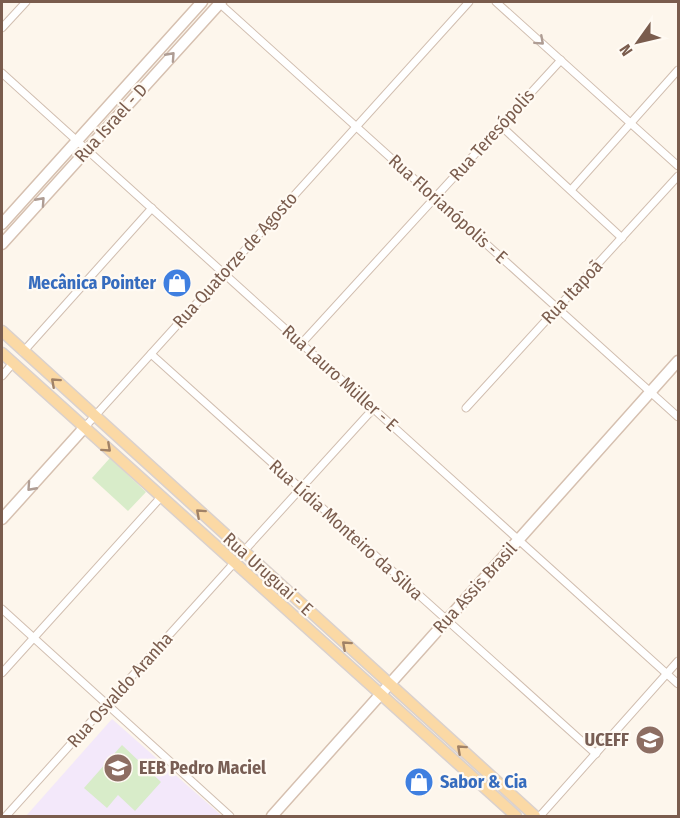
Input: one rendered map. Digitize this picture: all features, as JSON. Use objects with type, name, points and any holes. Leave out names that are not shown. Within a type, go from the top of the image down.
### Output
[{"type":"main road","name":"Rua Uruguai - E","points":[[2,332],[537,816]]},
{"type":"main road","name":"Rua Uruguai - E","points":[[2,353],[516,816]]},
{"type":"street","points":[[2,28],[26,2]]},
{"type":"street","name":"Rua Israel - D","points":[[2,224],[202,2]]},
{"type":"street","name":"Rua Israel - D","points":[[2,244],[220,2]]},
{"type":"street","name":"Rua Florianópolis - E","points":[[220,2],[678,417]]},
{"type":"street","name":"Rua Quatorze de Agosto","points":[[2,519],[469,2]]},
{"type":"street","points":[[496,2],[678,166]]},
{"type":"street","name":"Rua Teresópolis","points":[[302,344],[561,60]]},
{"type":"street","points":[[571,190],[678,70]]},
{"type":"street","name":"Rua Lauro Müller - E","points":[[2,73],[678,684]]},
{"type":"street","points":[[501,126],[622,238]]},
{"type":"street","name":"Rua Itapoã","points":[[466,408],[678,176]]},
{"type":"street","points":[[23,352],[152,208]]},
{"type":"street","name":"Rua Lídia Monteiro da Silva","points":[[151,354],[596,754]]},
{"type":"street","name":"Rua Assis Brasil","points":[[272,816],[678,361]]},
{"type":"street","points":[[2,376],[13,363]]},
{"type":"street","points":[[243,552],[374,409]]},
{"type":"street","points":[[2,673],[161,497]]},
{"type":"street","name":"Rua Osvaldo Aranha","points":[[6,816],[234,563]]},
{"type":"street","points":[[2,609],[230,816]]},
{"type":"street","points":[[537,816],[596,754],[678,661]]},
{"type":"shaded area","name":"EEB Pedro Maciel","points":[[112,719],[222,816],[26,816]]},
{"type":"green space","points":[[110,458],[146,492],[128,511],[92,478]]},
{"type":"green space","points":[[122,745],[161,782],[135,811],[118,795],[107,808],[84,788]]},
{"type":"place","name":"Mecânica Pointer","points":[[177,283]]},
{"type":"place","name":"UCEFF","points":[[650,740]]},
{"type":"place","name":"EEB Pedro Maciel","points":[[118,768]]},
{"type":"place","name":"Sabor & Cia","points":[[419,782]]}]
